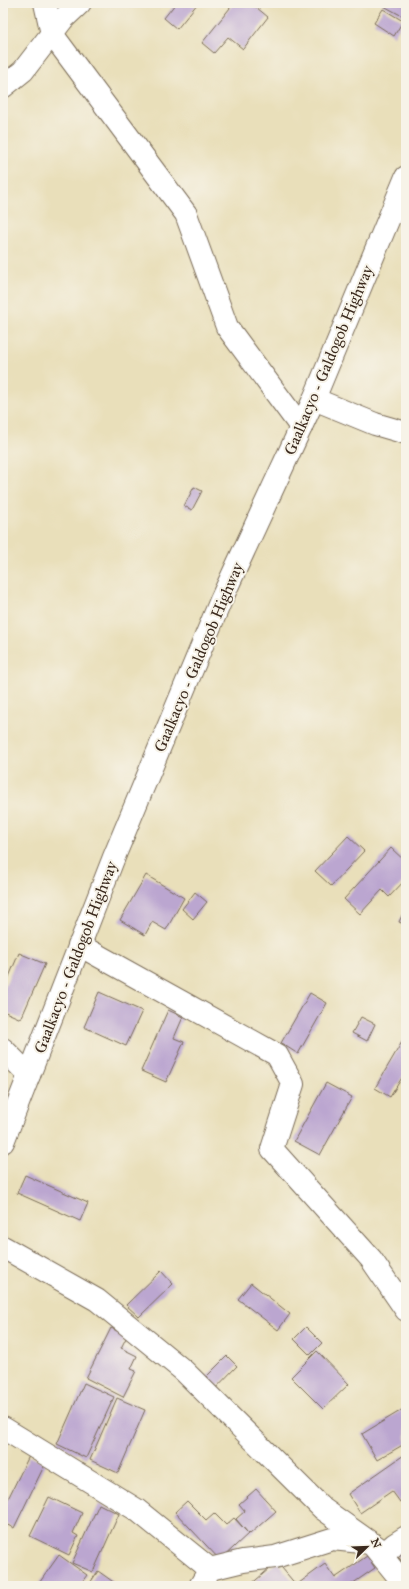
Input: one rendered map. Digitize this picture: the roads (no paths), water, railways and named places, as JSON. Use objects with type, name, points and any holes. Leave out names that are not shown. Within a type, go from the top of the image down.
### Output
[{"type":"street","points":[[45,3],[52,34],[186,214],[227,327],[301,427]]},
{"type":"street","points":[[3,87],[23,71],[52,34],[80,3]]},
{"type":"street","name":"Gaalkacyo - Galdogob Highway","points":[[3,1142],[114,857],[221,600],[314,399],[406,177]]},
{"type":"street","points":[[314,399],[375,424],[406,433]]},
{"type":"street","points":[[79,945],[277,1055],[293,1084],[272,1149],[371,1259],[406,1310]]},
{"type":"street","points":[[3,1049],[29,1075]]},
{"type":"street","points":[[3,1247],[97,1300],[184,1371],[323,1509],[385,1553],[406,1537]]},
{"type":"street","points":[[3,1428],[137,1510],[205,1578],[243,1560],[275,1558],[332,1539],[371,1543],[406,1586]]}]
